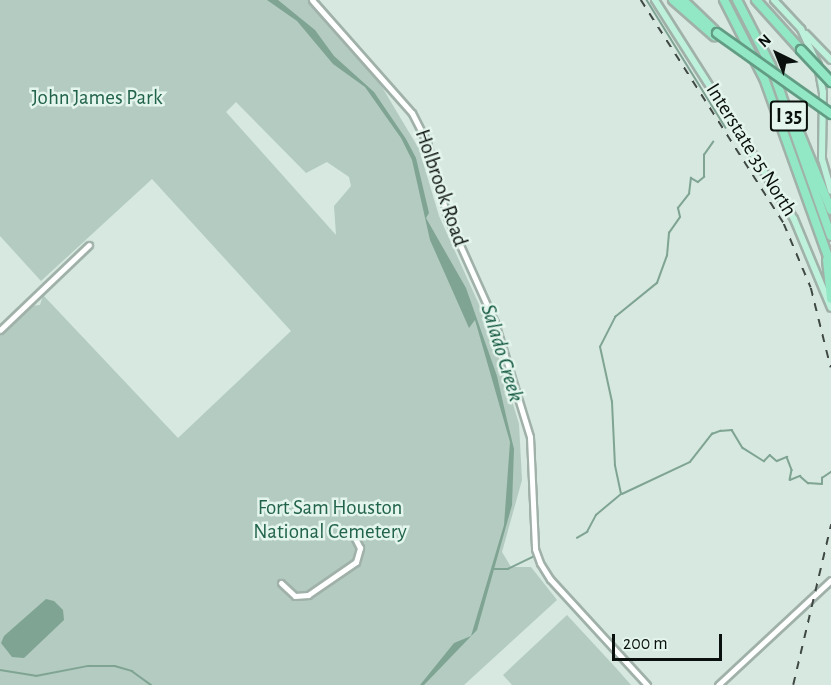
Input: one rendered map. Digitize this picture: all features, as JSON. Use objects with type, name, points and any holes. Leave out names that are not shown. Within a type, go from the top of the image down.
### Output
[{"type":"highway","points":[[673,0],[716,35],[831,114]]},
{"type":"highway","points":[[683,0],[716,35]]},
{"type":"highway","name":"I 35","points":[[724,0],[764,78],[831,265]]},
{"type":"highway","name":"I 35","points":[[737,0],[751,24],[780,92],[831,236]]},
{"type":"highway","points":[[756,0],[831,82]]},
{"type":"highway","points":[[751,24],[772,61],[831,210]]},
{"type":"highway","points":[[827,252],[831,299]]},
{"type":"main road","name":"Interstate 35 North","points":[[655,0],[794,219],[831,308]]},
{"type":"main road","points":[[774,0],[831,60]]},
{"type":"main road","points":[[801,29],[822,81],[821,147],[831,191]]},
{"type":"street","name":"Holbrook Road","points":[[312,0],[412,113],[428,143],[447,216],[495,323],[530,436],[535,549],[540,563],[550,579],[647,685]]},
{"type":"street","points":[[0,330],[90,245]]},
{"type":"street","points":[[34,298],[40,305]]},
{"type":"street","points":[[281,583],[295,596],[308,595],[356,562],[360,548],[354,536]]},
{"type":"street","points":[[718,685],[831,580]]},
{"type":"green space","name":"Fort Sam Houston National Cemetery","points":[[0,0],[311,0],[382,87],[419,149],[439,216],[491,331],[519,424],[522,480],[502,552],[511,567],[531,567],[557,600],[464,685],[0,685],[0,334],[30,306],[40,305],[43,295],[178,438],[291,331],[152,179],[41,281],[0,236]],"holes":[[[236,102],[306,173],[327,162],[349,177],[351,186],[334,206],[336,235],[226,112]]]},
{"type":"green space","points":[[567,615],[631,685],[512,685],[503,675]]},
{"type":"shaded area","points":[[267,0],[278,0],[315,30],[334,56],[374,92],[406,139],[416,158],[429,213],[426,218],[466,288],[497,376],[514,449],[512,505],[477,630],[424,685],[420,685],[454,643],[471,636],[504,525],[510,442],[475,320],[469,328],[430,240],[412,160],[401,138],[365,87],[333,64],[297,21]]},
{"type":"shaded area","points":[[46,599],[54,601],[63,610],[64,620],[24,658],[12,657],[1,643],[4,636]]},
{"type":"waterway","points":[[647,0],[726,128]]},
{"type":"waterway","points":[[577,538],[587,532],[596,515],[621,494],[615,466],[612,402],[600,347],[615,317],[657,283],[667,256],[669,233],[680,217],[678,208],[689,194],[691,178],[698,182],[704,177],[704,155],[713,142]]},
{"type":"waterway","points":[[622,494],[690,462],[712,434],[720,431],[732,430],[743,448],[764,461],[770,455],[777,461],[787,457],[792,470],[790,480],[800,476],[808,483],[822,484],[822,478],[831,472]]},
{"type":"waterway","points":[[494,569],[508,569],[535,556]]},
{"type":"waterway","points":[[0,670],[36,676],[88,666],[115,666],[132,671],[151,685]]},
{"type":"railway","points":[[641,0],[784,224],[811,288],[831,368]]},
{"type":"railway","points":[[793,685],[831,524]]},
{"type":"park label","name":"John James Park","points":[[97,98]]},
{"type":"water label","name":"Salado Creek","points":[[502,353]]}]
